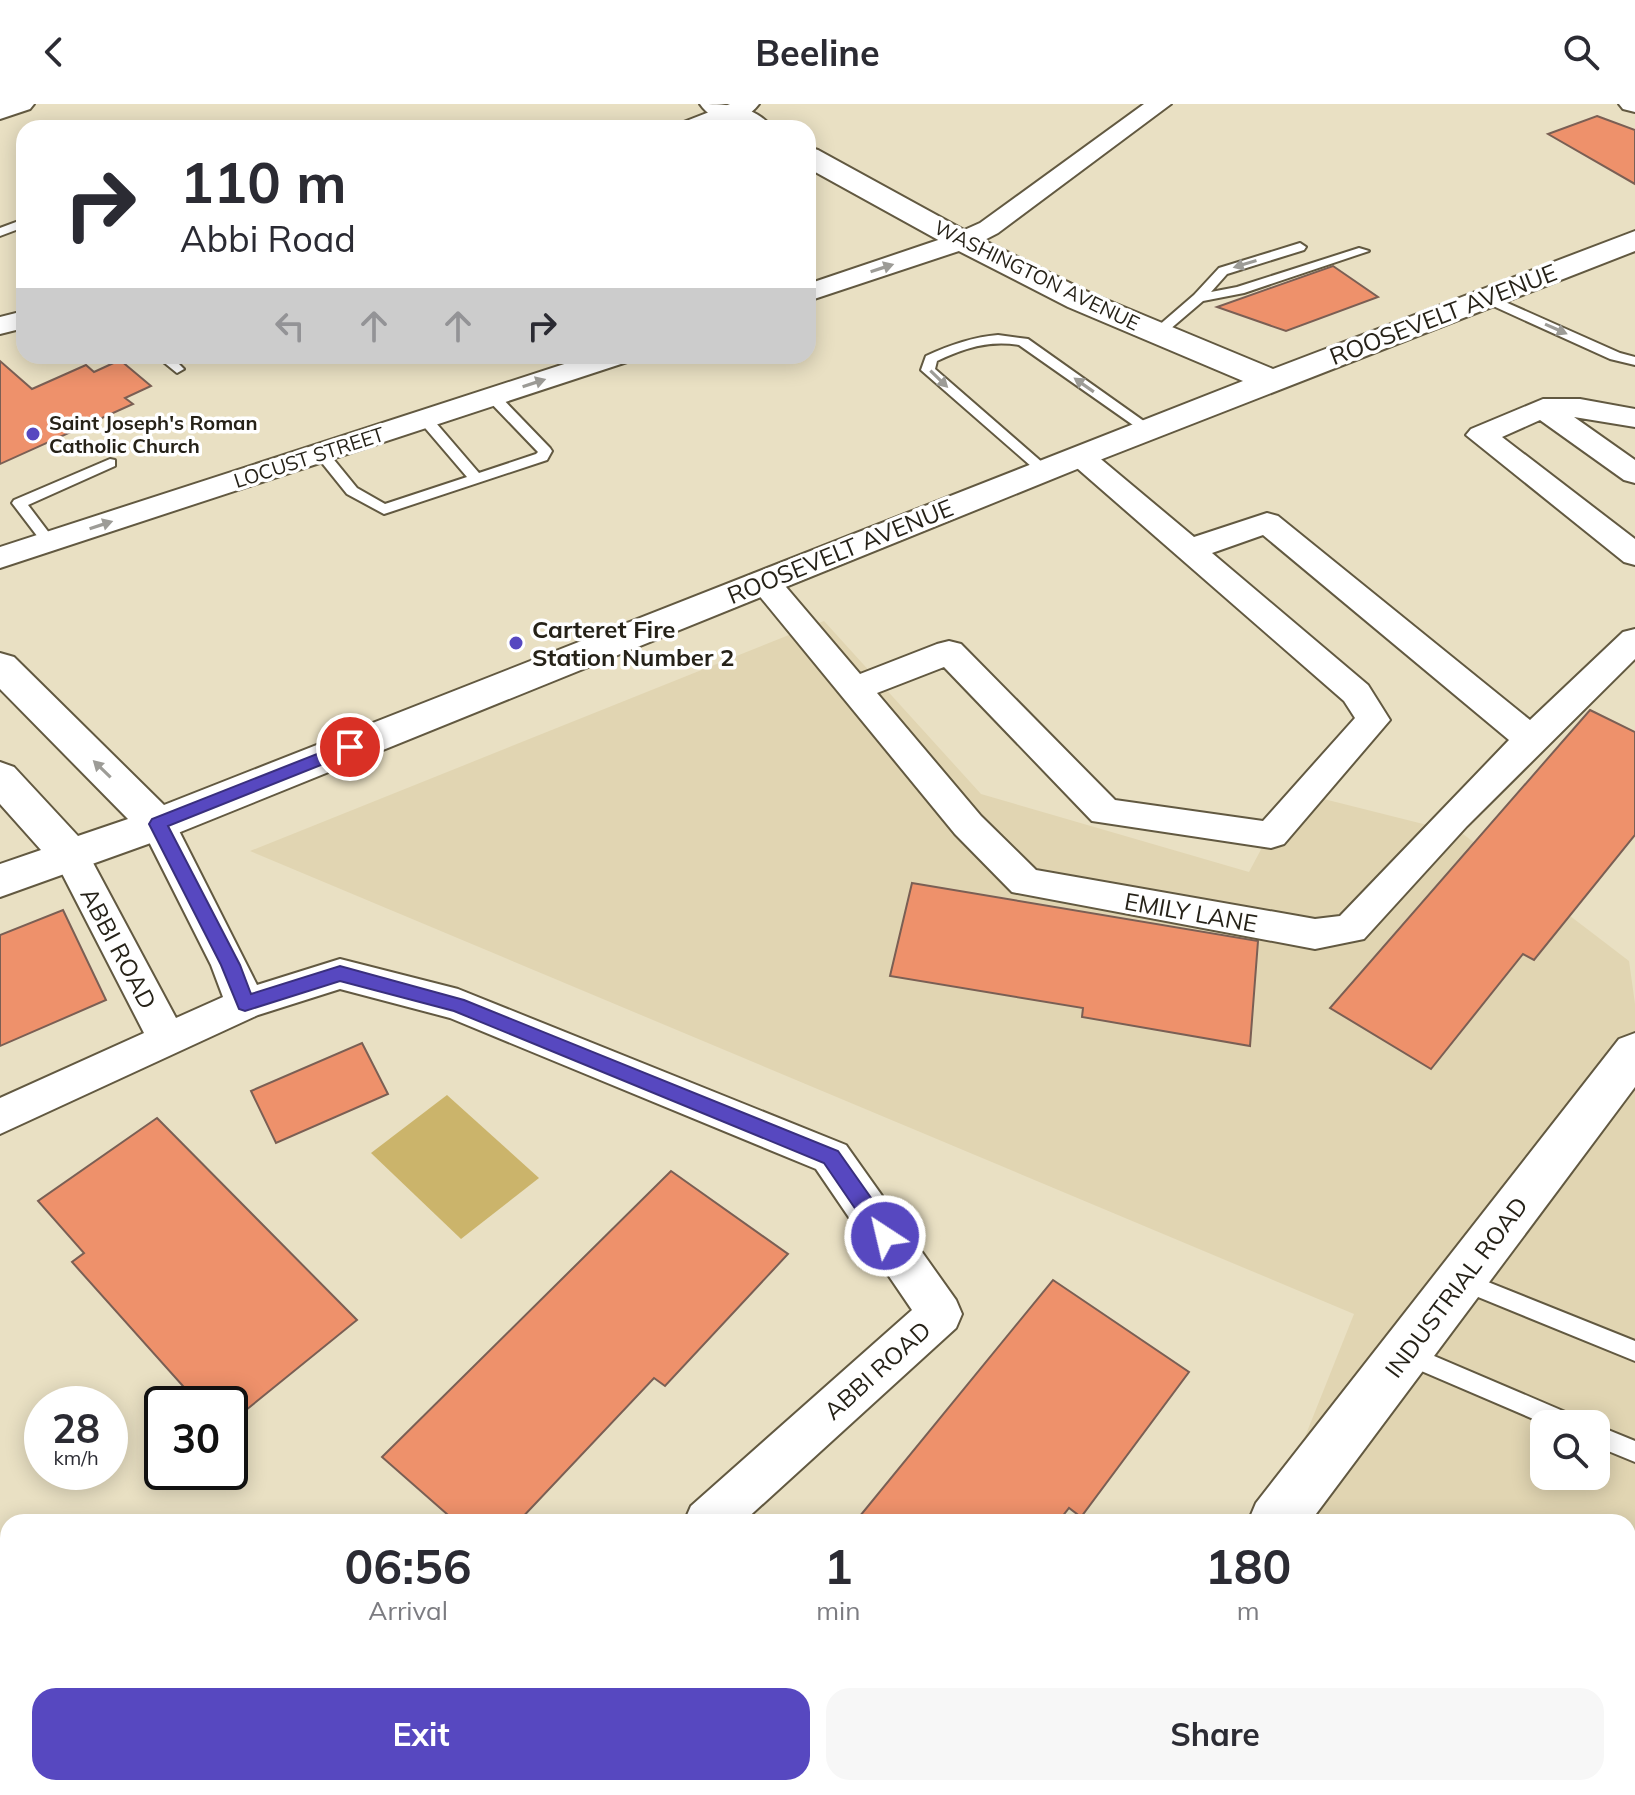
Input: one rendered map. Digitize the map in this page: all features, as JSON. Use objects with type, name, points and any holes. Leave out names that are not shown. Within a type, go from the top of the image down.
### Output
[{"type":"street","points":[[0,112],[22,104]]},
{"type":"street","points":[[816,290],[962,241],[989,228],[1159,104]]},
{"type":"street","points":[[706,120],[731,107],[748,120]]},
{"type":"street","name":"WASHINGTON AVENUE","points":[[816,160],[962,241],[1079,300],[1272,381]]},
{"type":"street","name":"ROOSEVELT AVENUE","points":[[0,881],[158,824],[1044,470],[1635,240]]},
{"type":"street","name":"LOCUST STREET","points":[[0,558],[593,364]]},
{"type":"street","points":[[1635,418],[1580,408],[1543,408],[1481,435],[1635,555]]},
{"type":"street","points":[[1543,408],[1635,474]]},
{"type":"street","points":[[855,689],[949,652],[1105,812],[1271,835],[1373,720],[1356,693],[1080,456]]},
{"type":"street","points":[[1189,550],[1267,523],[1530,739]]},
{"type":"street","name":"EMILY LANE","points":[[764,581],[968,825],[1025,882],[1315,934],[1351,929],[1411,859],[1530,739],[1635,640]]},
{"type":"street","points":[[0,666],[158,824],[230,965],[245,1004]]},
{"type":"street","points":[[0,777],[71,856]]},
{"type":"street","name":"ABBI ROAD","points":[[71,856],[167,1040]]},
{"type":"street","name":"ABBI ROAD","points":[[0,1117],[245,1004],[340,974],[458,1005],[831,1157],[940,1314],[717,1514]]},
{"type":"street","name":"INDUSTRIAL ROAD","points":[[1282,1514],[1635,1052]]},
{"type":"lane","points":[[1157,333],[1199,298],[1223,271],[1300,247]]},
{"type":"lane","points":[[1199,298],[1240,290],[1357,247]]},
{"type":"lane","points":[[1485,297],[1615,356],[1635,361]]},
{"type":"lane","points":[[1044,470],[928,370],[931,359],[963,343],[1009,339],[1023,342],[1148,429]]},
{"type":"lane","points":[[172,364],[177,369]]},
{"type":"lane","points":[[321,453],[352,491],[384,509],[542,457],[545,451],[493,397]]},
{"type":"lane","points":[[425,419],[476,479]]},
{"type":"lane","points":[[49,542],[19,503],[110,463]]},
{"type":"lane","points":[[1461,1280],[1635,1351]]},
{"type":"lane","points":[[1405,1354],[1536,1410]]},
{"type":"lane","points":[[1610,1441],[1635,1452]]},
{"type":"shaded area","points":[[824,621],[981,794],[1249,872],[1292,791],[1463,834],[1629,961],[1635,1004],[1635,1514],[1274,1514],[1354,1314],[250,851]]},
{"type":"shaded area","points":[[447,1095],[539,1178],[461,1239],[371,1153]]},
{"type":"building","points":[[1597,116],[1635,130],[1635,184],[1548,134]]},
{"type":"building","points":[[1333,266],[1378,297],[1286,331],[1217,307]]},
{"type":"building","name":"Saint Joseph's Roman Catholic Church","points":[[0,361],[32,389],[86,365],[94,372],[111,364],[125,364],[151,386],[125,398],[133,404],[0,464]]},
{"type":"building","points":[[1590,710],[1635,732],[1635,835],[1534,960],[1523,954],[1431,1069],[1330,1008]]},
{"type":"building","points":[[912,883],[1258,941],[1250,1046],[1082,1017],[1083,1008],[890,976]]},
{"type":"building","points":[[63,910],[106,1000],[0,1046],[0,935]]},
{"type":"building","points":[[362,1043],[388,1094],[276,1143],[251,1091]]},
{"type":"building","points":[[157,1118],[357,1320],[248,1408],[248,1386],[183,1386],[72,1262],[84,1253],[38,1201]]},
{"type":"building","points":[[671,1171],[788,1254],[665,1386],[654,1378],[526,1514],[447,1514],[382,1457]]},
{"type":"building","points":[[1053,1280],[1189,1372],[1083,1514],[1077,1514],[1069,1508],[1064,1514],[862,1514]]},
{"type":"place","name":"Saint Joseph's Roman Catholic Church","points":[[33,434]]},
{"type":"place","name":"Carteret Fire Station Number 2","points":[[516,643]]},
{"type":"route","points":[[350,747],[158,824],[230,965],[245,1004],[340,974],[458,1005],[831,1157],[885,1236]]}]
